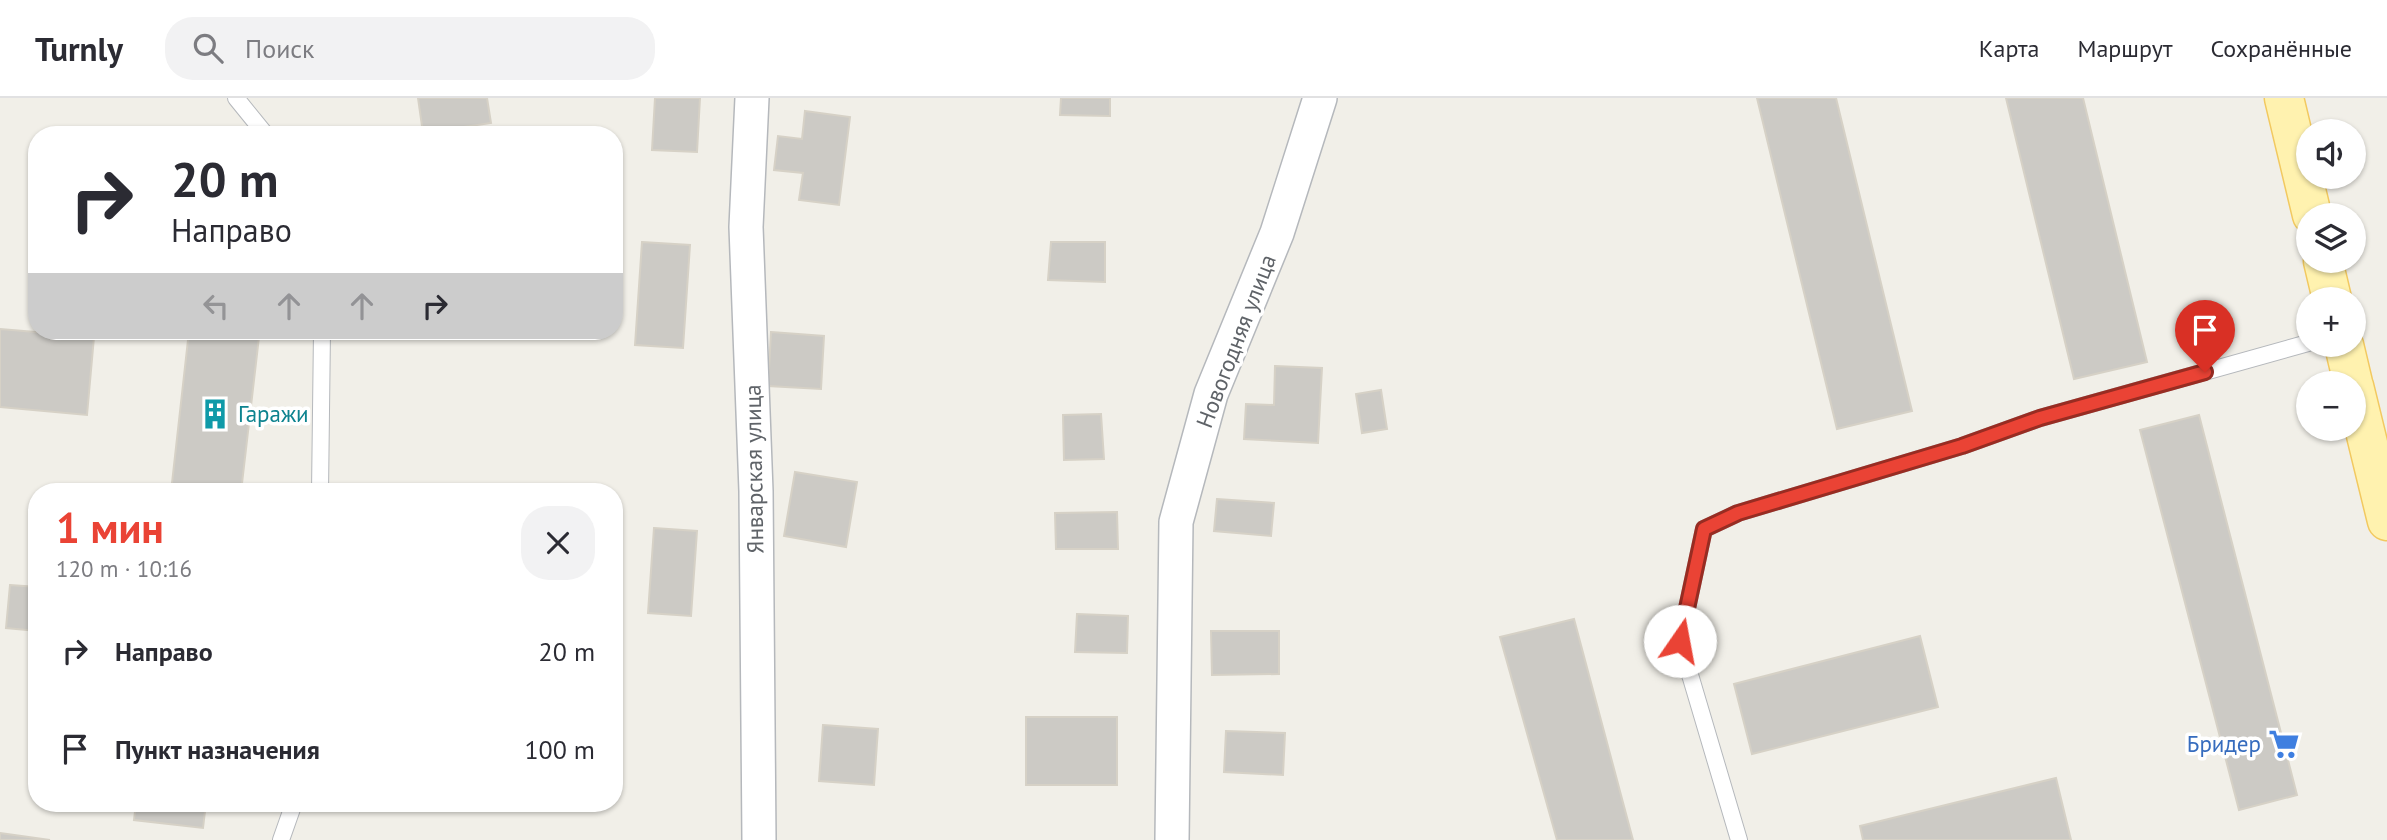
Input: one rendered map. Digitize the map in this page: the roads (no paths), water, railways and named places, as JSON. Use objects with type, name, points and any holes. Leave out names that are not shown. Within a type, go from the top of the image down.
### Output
[{"type":"main road","points":[[2284,98],[2309,203]]},
{"type":"main road","points":[[2366,437],[2387,521]]},
{"type":"street","name":"Январская улица","points":[[752,98],[747,227],[756,491],[759,840]]},
{"type":"street","name":"Новогодняя улица","points":[[1172,840],[1176,522],[1211,394],[1277,233],[1320,98]]},
{"type":"lane","points":[[236,98],[259,126]]},
{"type":"lane","points":[[320,483],[322,340]]},
{"type":"lane","points":[[1739,840],[1680,641],[1704,529],[1738,513],[1962,446],[2040,418],[2296,346]]},
{"type":"lane","points":[[281,840],[290,812]]},
{"type":"place","name":"Гаражи","points":[[215,414]]},
{"type":"place","name":"Бридер","points":[[2284,744]]}]
